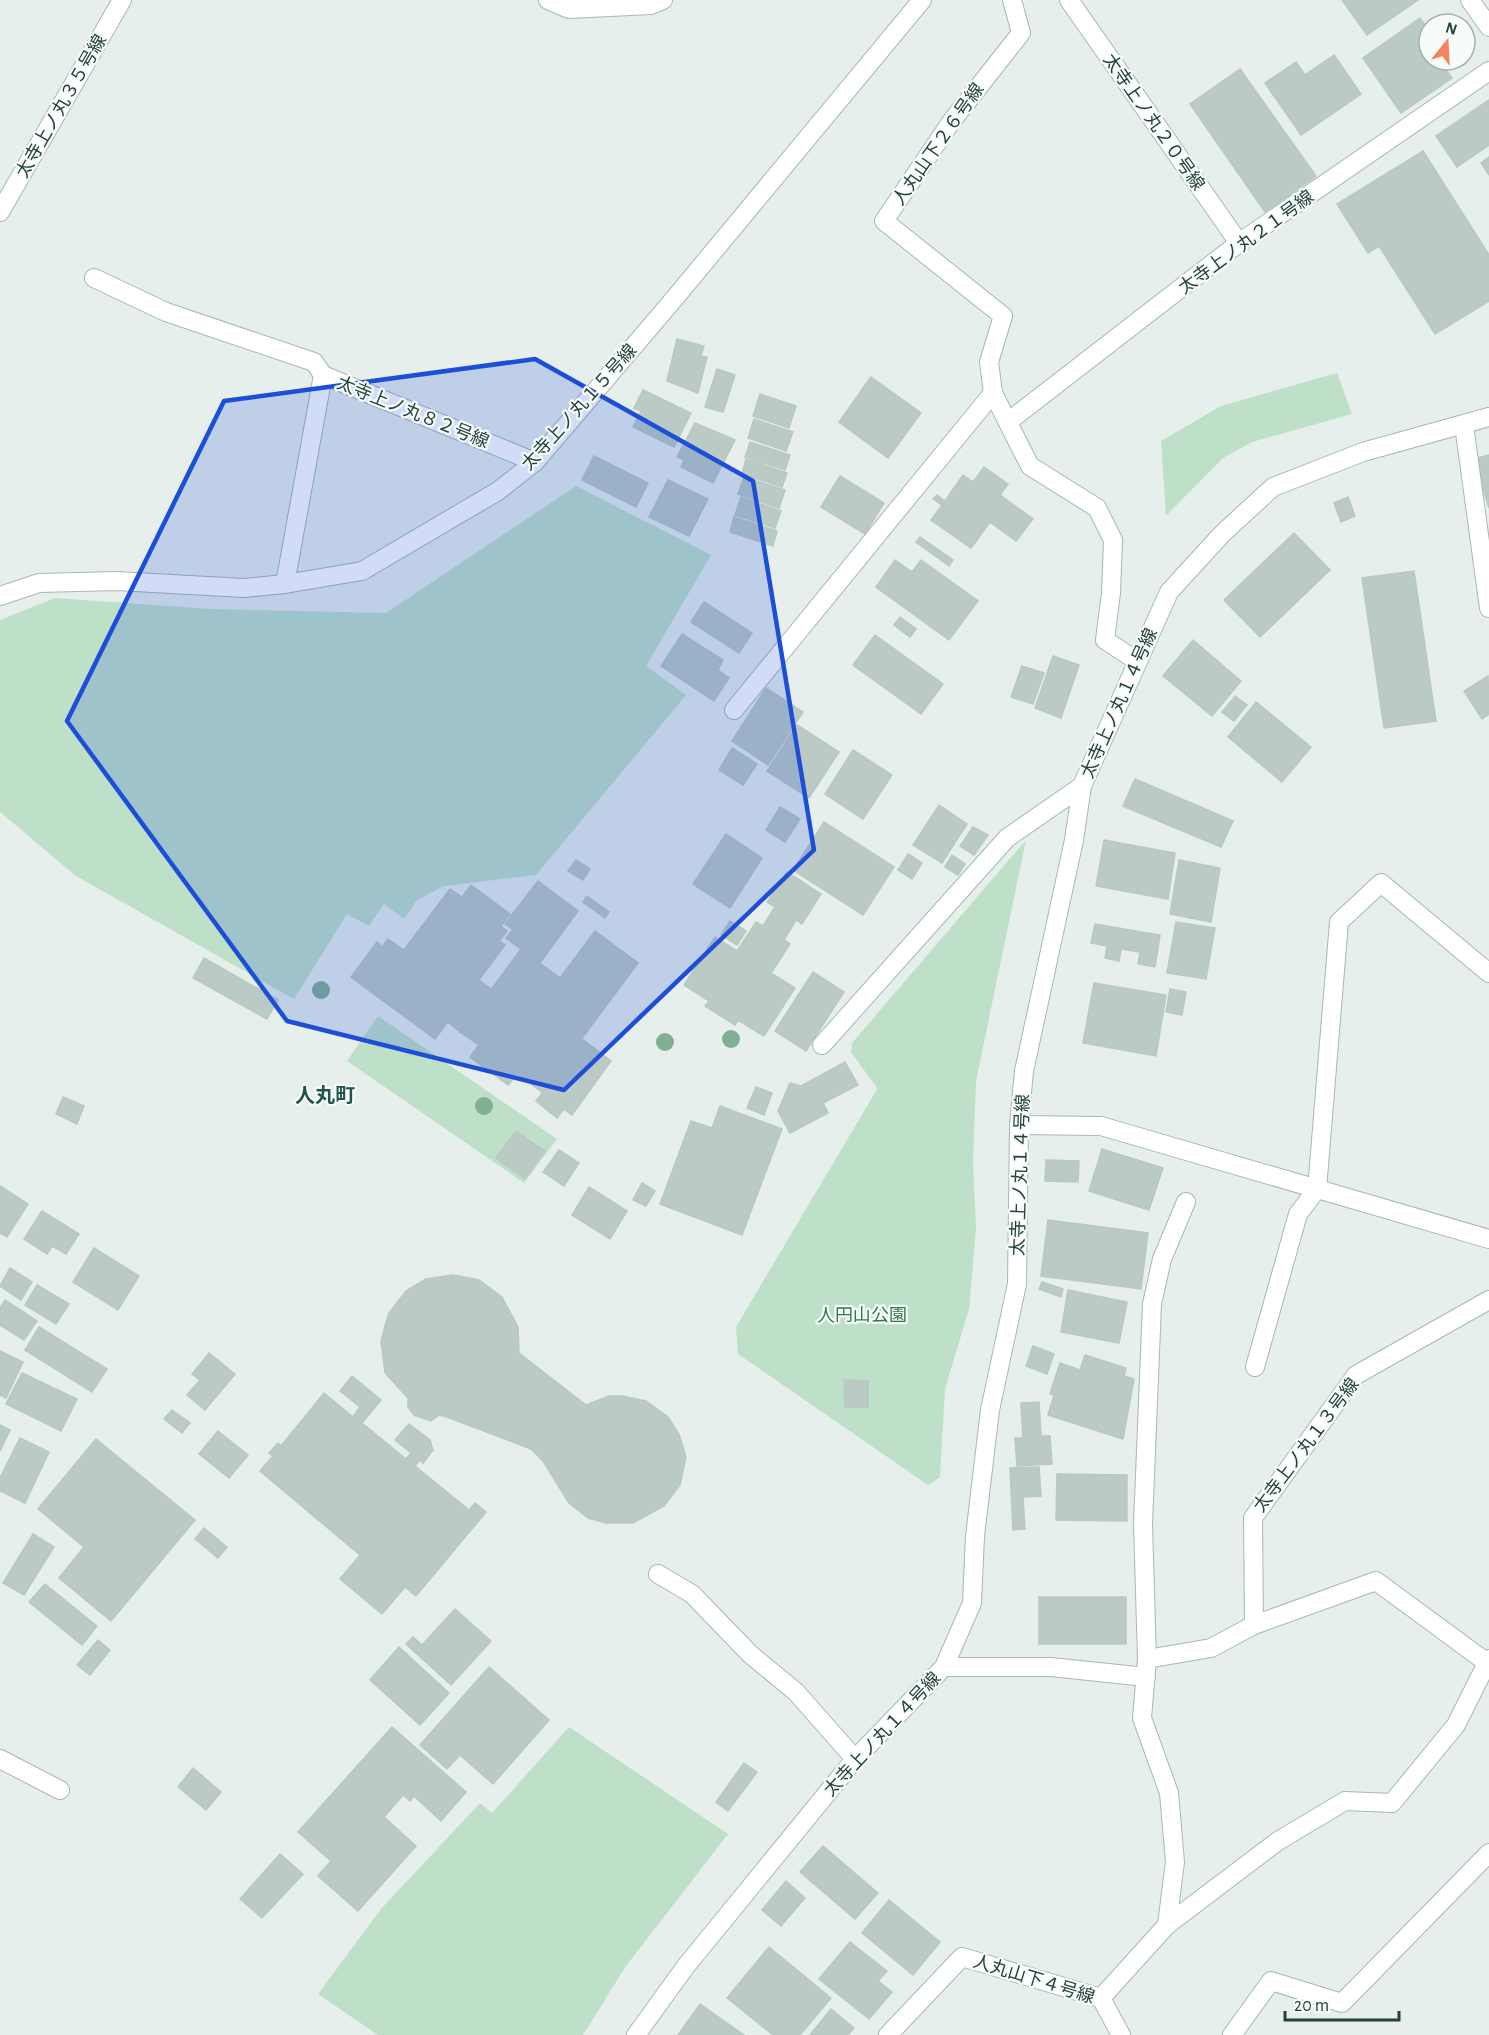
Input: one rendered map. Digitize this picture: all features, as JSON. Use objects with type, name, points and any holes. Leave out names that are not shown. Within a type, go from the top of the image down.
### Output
[{"type":"street","name":"太寺上ノ丸３５号線","points":[[0,212],[122,0]]},
{"type":"street","points":[[548,0],[569,9],[651,5],[663,0]]},
{"type":"street","name":"太寺上ノ丸１５号線","points":[[0,596],[39,583],[117,581],[244,588],[285,584],[362,571],[498,491],[535,462],[674,299],[922,0]]},
{"type":"street","name":"人丸山下２６号線","points":[[993,393],[989,362],[1003,316],[884,220],[951,122],[1021,33],[1012,0]]},
{"type":"street","name":"太寺上ノ丸２０号線","points":[[1069,0],[1239,243]]},
{"type":"street","points":[[1470,0],[1489,27]]},
{"type":"street","name":"太寺上ノ丸２１号線","points":[[1009,421],[1239,243],[1489,71]]},
{"type":"street","points":[[94,278],[166,312],[314,362],[323,375]]},
{"type":"street","name":"太寺上ノ丸８２号線","points":[[285,584],[323,375],[535,462]]},
{"type":"street","points":[[734,710],[993,393],[1030,466],[1097,508],[1113,540],[1111,593],[1105,640],[1137,661]]},
{"type":"street","name":"太寺上ノ丸１４号線","points":[[636,2035],[686,1966],[855,1759],[944,1667],[972,1603],[975,1536],[990,1410],[1017,1284],[1019,1125],[1024,1071],[1074,840],[1082,786],[1169,592],[1222,534],[1273,487],[1363,452],[1489,417]]},
{"type":"street","points":[[1464,425],[1489,608]]},
{"type":"street","points":[[822,1045],[1007,838],[1082,786]]},
{"type":"street","points":[[1256,1367],[1298,1214],[1317,1189],[1339,922],[1381,883],[1489,973]]},
{"type":"street","points":[[1019,1125],[1101,1126],[1489,1239]]},
{"type":"street","points":[[1167,1925],[1175,1862],[1169,1793],[1142,1718],[1147,1668],[1143,1524],[1152,1304],[1162,1258],[1186,1202]]},
{"type":"street","name":"太寺上ノ丸１３号線","points":[[1254,1625],[1253,1518],[1356,1375],[1489,1300]]},
{"type":"street","points":[[658,1574],[692,1594],[750,1654],[796,1692],[855,1759]]},
{"type":"street","points":[[944,1667],[1147,1668],[1211,1648],[1254,1625],[1376,1581],[1487,1660],[1456,1725],[1392,1803],[1345,1801],[1278,1841],[1167,1925],[1101,1998]]},
{"type":"street","points":[[0,1759],[60,1790]]},
{"type":"street","points":[[1232,2035],[1271,1981],[1342,2003],[1489,1853]]},
{"type":"street","name":"人丸山下４号線","points":[[888,2035],[962,1957],[1101,1998],[1120,2035]]},
{"type":"highlighted area","points":[[535,359],[753,481],[814,850],[564,1090],[287,1021],[67,721],[224,401]]},
{"type":"green space","points":[[1337,373],[1352,414],[1252,442],[1223,458],[1166,516],[1161,441],[1221,406]]},
{"type":"green space","points":[[576,486],[711,555],[646,666],[686,695],[536,875],[444,886],[417,900],[404,919],[384,904],[369,926],[347,914],[294,999],[76,876],[0,812],[0,620],[55,598],[211,609],[386,613]]},
{"type":"green space","name":"人円山公園","points":[[1026,840],[976,1081],[973,1162],[976,1228],[969,1309],[945,1389],[940,1477],[928,1485],[738,1354],[736,1327],[876,1091],[877,1088],[851,1052],[852,1043]]},
{"type":"green space","points":[[378,1016],[557,1139],[524,1183],[347,1061]]},
{"type":"green space","points":[[569,1727],[728,1834],[626,1966],[583,2035],[378,2035],[318,1994],[381,1909],[480,1803],[492,1813]]},
{"type":"building","points":[[1342,0],[1418,0],[1367,35]]},
{"type":"building","points":[[1417,20],[1417,72],[1448,72],[1452,78],[1401,113],[1363,58]]},
{"type":"building","points":[[1334,55],[1361,94],[1332,114],[1305,75]]},
{"type":"building","points":[[1296,62],[1332,114],[1301,135],[1265,83]]},
{"type":"building","points":[[1240,69],[1316,176],[1265,212],[1190,104]]},
{"type":"building","points":[[1489,100],[1489,145],[1457,167],[1436,136]]},
{"type":"building","points":[[1423,151],[1489,255],[1489,301],[1435,334],[1379,246],[1368,253],[1337,204]]},
{"type":"building","points":[[1489,157],[1489,175],[1481,163]]},
{"type":"building","points":[[677,339],[704,346],[701,356],[707,357],[698,393],[667,381]]},
{"type":"building","points":[[717,369],[735,375],[723,412],[705,407]]},
{"type":"building","points":[[871,377],[921,413],[888,458],[839,422]]},
{"type":"building","points":[[643,390],[691,413],[674,447],[633,427],[641,411],[634,408]]},
{"type":"building","points":[[760,394],[796,406],[789,428],[753,416]]},
{"type":"building","points":[[754,419],[793,432],[786,451],[748,438]]},
{"type":"building","points":[[695,423],[735,440],[713,483],[681,467],[684,460],[677,457]]},
{"type":"building","points":[[750,442],[790,455],[785,470],[745,457]]},
{"type":"building","points":[[1489,455],[1489,508],[1474,459]]},
{"type":"building","points":[[594,456],[648,483],[636,507],[582,480]]},
{"type":"building","points":[[746,459],[787,473],[782,487],[742,474]]},
{"type":"building","points":[[984,467],[1008,484],[1000,495],[1033,519],[1016,541],[990,522],[971,548],[931,520],[942,505],[933,499],[937,495],[945,501],[963,475],[973,482]]},
{"type":"building","points":[[840,476],[884,503],[865,534],[821,507]]},
{"type":"building","points":[[744,477],[785,490],[779,508],[738,494]]},
{"type":"building","points":[[668,480],[708,499],[689,536],[649,517]]},
{"type":"building","points":[[741,497],[781,511],[775,528],[735,515]]},
{"type":"building","points":[[1348,497],[1355,516],[1341,522],[1334,503]]},
{"type":"building","points":[[734,517],[777,531],[773,546],[730,532]]},
{"type":"building","points":[[1294,533],[1330,570],[1260,637],[1224,600]]},
{"type":"building","points":[[920,537],[953,560],[949,566],[916,542]]},
{"type":"building","points":[[895,560],[912,572],[921,560],[978,601],[949,640],[876,587]]},
{"type":"building","points":[[1414,571],[1436,721],[1384,728],[1362,578]]},
{"type":"building","points":[[704,602],[752,633],[739,653],[691,622]]},
{"type":"building","points":[[900,617],[916,629],[910,637],[894,625]]},
{"type":"building","points":[[682,634],[723,660],[718,670],[729,678],[714,701],[661,666]]},
{"type":"building","points":[[875,635],[943,684],[921,714],[853,665]]},
{"type":"building","points":[[1193,640],[1241,681],[1212,716],[1163,676]]},
{"type":"building","points":[[1053,656],[1079,665],[1061,718],[1035,708]]},
{"type":"building","points":[[1022,666],[1044,673],[1033,704],[1011,697]]},
{"type":"building","points":[[1488,676],[1489,714],[1482,719],[1464,691]]},
{"type":"building","points":[[766,688],[803,712],[768,765],[732,741]]},
{"type":"building","points":[[1235,696],[1247,705],[1234,721],[1222,712]]},
{"type":"building","points":[[1256,702],[1311,747],[1282,782],[1228,737]]},
{"type":"building","points":[[797,725],[839,752],[809,798],[767,771]]},
{"type":"building","points":[[732,748],[757,764],[743,785],[719,770]]},
{"type":"building","points":[[853,750],[892,775],[863,819],[825,794]]},
{"type":"building","points":[[1135,779],[1233,821],[1221,847],[1123,806]]},
{"type":"building","points":[[939,805],[967,824],[942,863],[913,845]]},
{"type":"building","points":[[780,807],[800,819],[785,842],[766,830]]},
{"type":"building","points":[[824,822],[894,867],[863,915],[793,870]]},
{"type":"building","points":[[973,827],[988,835],[974,855],[960,846]]},
{"type":"building","points":[[726,834],[762,858],[730,908],[693,884]]},
{"type":"building","points":[[1104,840],[1175,853],[1168,899],[1096,886]]},
{"type":"building","points":[[908,854],[922,863],[912,879],[898,870]]},
{"type":"building","points":[[952,855],[965,864],[958,875],[945,867]]},
{"type":"building","points":[[576,860],[590,869],[583,880],[568,871]]},
{"type":"building","points":[[1179,860],[1220,868],[1211,922],[1170,914]]},
{"type":"building","points":[[787,872],[821,894],[802,924],[796,920],[784,940],[790,944],[771,973],[795,988],[764,1036],[738,1020],[735,1025],[705,1006],[709,1001],[684,985],[715,937],[737,951],[756,922],[763,926],[775,907],[767,902]]},
{"type":"building","points":[[538,881],[578,911],[540,963],[506,938],[513,929],[505,924]]},
{"type":"building","points":[[471,885],[510,914],[501,926],[507,931],[499,941],[505,945],[435,1039],[351,977],[377,942],[382,947],[388,939],[404,950],[450,889],[462,897]]},
{"type":"building","points":[[587,896],[609,912],[605,918],[583,902]]},
{"type":"building","points":[[730,921],[746,931],[737,945],[721,935]]},
{"type":"building","points":[[1176,922],[1215,928],[1206,979],[1167,973]]},
{"type":"building","points":[[1095,924],[1160,935],[1155,967],[1138,964],[1140,952],[1121,949],[1119,961],[1105,958],[1107,946],[1091,943]]},
{"type":"building","points":[[595,931],[638,963],[542,1092],[517,1074],[508,1085],[470,1057],[479,1045],[460,1032],[521,949],[560,978]]},
{"type":"building","points":[[204,958],[278,1000],[267,1019],[193,978]]},
{"type":"building","points":[[813,972],[844,992],[806,1051],[775,1031]]},
{"type":"building","points":[[479,980],[491,989],[460,1032],[448,1022]]},
{"type":"building","points":[[1094,983],[1166,995],[1156,1056],[1083,1043]]},
{"type":"building","points":[[1170,989],[1186,992],[1182,1015],[1166,1012]]},
{"type":"building","points":[[582,1039],[611,1061],[572,1115],[564,1109],[557,1118],[536,1101]]},
{"type":"building","points":[[845,1062],[858,1085],[823,1103],[828,1113],[790,1133],[778,1111],[790,1083],[801,1086]]},
{"type":"building","points":[[756,1087],[772,1093],[764,1115],[747,1108]]},
{"type":"building","points":[[63,1097],[84,1106],[77,1124],[56,1114]]},
{"type":"building","points":[[720,1106],[782,1129],[742,1235],[660,1204],[691,1121],[712,1128]]},
{"type":"building","points":[[516,1131],[545,1151],[525,1179],[496,1158]]},
{"type":"building","points":[[1102,1149],[1163,1168],[1149,1210],[1089,1191]]},
{"type":"building","points":[[559,1150],[579,1163],[564,1186],[543,1172]]},
{"type":"building","points":[[1046,1160],[1079,1161],[1078,1182],[1045,1181]]},
{"type":"building","points":[[642,1183],[655,1191],[646,1206],[633,1200]]},
{"type":"building","points":[[0,1186],[28,1204],[7,1237],[0,1233]]},
{"type":"building","points":[[589,1187],[627,1211],[610,1239],[572,1215]]},
{"type":"building","points":[[42,1211],[79,1234],[66,1254],[52,1246],[47,1254],[24,1239]]},
{"type":"building","points":[[1048,1220],[1148,1233],[1141,1289],[1041,1276]]},
{"type":"building","points":[[94,1248],[139,1276],[118,1310],[73,1282]]},
{"type":"building","points":[[10,1268],[32,1282],[21,1300],[0,1286]]},
{"type":"building","points":[[453,1275],[479,1280],[502,1297],[518,1327],[519,1353],[586,1405],[609,1396],[622,1396],[646,1401],[668,1417],[679,1434],[686,1457],[680,1485],[664,1506],[633,1523],[606,1523],[588,1518],[569,1503],[543,1461],[531,1449],[447,1417],[439,1415],[431,1421],[414,1415],[408,1407],[408,1398],[385,1373],[381,1341],[385,1326],[389,1313],[406,1291],[426,1279]]},
{"type":"building","points":[[1042,1282],[1063,1289],[1061,1297],[1039,1289]]},
{"type":"building","points":[[37,1285],[69,1304],[56,1324],[25,1305]]},
{"type":"building","points":[[1068,1290],[1127,1302],[1119,1343],[1061,1332]]},
{"type":"building","points":[[5,1300],[37,1321],[24,1340],[0,1325],[0,1308]]},
{"type":"building","points":[[39,1327],[107,1369],[92,1392],[25,1350]]},
{"type":"building","points":[[1033,1346],[1054,1354],[1047,1374],[1026,1366]]},
{"type":"building","points":[[0,1351],[23,1362],[6,1398],[0,1395]]},
{"type":"building","points":[[209,1353],[235,1374],[205,1410],[187,1395],[200,1380],[192,1374]]},
{"type":"building","points":[[1085,1355],[1126,1368],[1124,1376],[1134,1379],[1123,1439],[1048,1415],[1054,1395],[1050,1394],[1060,1363],[1080,1370]]},
{"type":"building","points":[[22,1373],[77,1399],[61,1431],[6,1404]]},
{"type":"building","points":[[352,1376],[381,1400],[362,1423],[406,1459],[411,1453],[395,1440],[409,1424],[430,1440],[433,1450],[423,1463],[420,1460],[415,1466],[469,1510],[475,1503],[486,1512],[416,1596],[405,1587],[382,1614],[340,1579],[360,1555],[260,1471],[273,1456],[269,1453],[278,1443],[281,1446],[324,1393],[353,1417],[360,1407],[340,1391]]},
{"type":"building","points":[[844,1380],[868,1381],[868,1407],[845,1407]]},
{"type":"building","points":[[1039,1402],[1041,1436],[1050,1436],[1052,1464],[1017,1466],[1015,1438],[1023,1438],[1021,1403]]},
{"type":"building","points":[[172,1410],[190,1423],[182,1433],[164,1419]]},
{"type":"building","points":[[0,1425],[10,1430],[0,1451]]},
{"type":"building","points":[[218,1431],[248,1455],[229,1478],[199,1454]]},
{"type":"building","points":[[20,1438],[49,1452],[25,1503],[0,1491],[0,1478]]},
{"type":"building","points":[[96,1439],[195,1520],[111,1621],[59,1578],[84,1547],[38,1509]]},
{"type":"building","points":[[1039,1467],[1041,1496],[1023,1497],[1025,1529],[1013,1530],[1010,1468]]},
{"type":"building","points":[[1057,1474],[1127,1475],[1127,1521],[1056,1520]]},
{"type":"building","points":[[204,1528],[227,1547],[218,1558],[195,1539]]},
{"type":"building","points":[[33,1534],[54,1547],[24,1595],[3,1583]]},
{"type":"building","points":[[45,1584],[97,1626],[82,1645],[29,1602]]},
{"type":"building","points":[[1039,1597],[1126,1597],[1126,1644],[1039,1644]]},
{"type":"building","points":[[455,1609],[491,1641],[451,1685],[406,1644],[413,1637],[422,1645]]},
{"type":"building","points":[[98,1640],[110,1650],[90,1675],[77,1665]]},
{"type":"building","points":[[399,1647],[449,1693],[420,1725],[370,1680]]},
{"type":"building","points":[[489,1667],[549,1720],[493,1784],[460,1755],[447,1769],[420,1745]]},
{"type":"building","points":[[392,1727],[466,1792],[441,1821],[414,1796],[410,1801],[403,1795],[384,1817],[416,1846],[358,1911],[318,1876],[331,1861],[298,1832]]},
{"type":"building","points":[[744,1763],[757,1772],[728,1811],[716,1802]]},
{"type":"building","points":[[193,1768],[221,1792],[206,1810],[178,1787]]},
{"type":"building","points":[[823,1846],[878,1893],[855,1919],[800,1872]]},
{"type":"building","points":[[280,1854],[303,1874],[262,1918],[240,1899]]},
{"type":"building","points":[[786,1881],[805,1898],[781,1926],[762,1910]]},
{"type":"building","points":[[889,1900],[940,1942],[913,1975],[862,1933]]},
{"type":"building","points":[[850,1942],[887,1971],[878,1981],[892,1992],[869,2019],[819,1979]]},
{"type":"building","points":[[769,1947],[831,1998],[800,2035],[773,2035],[727,1998]]},
{"type":"building","points":[[700,2004],[744,2035],[678,2035]]},
{"type":"building","points":[[831,2009],[854,2028],[848,2035],[810,2035]]},
{"type":"district","name":"人丸町","points":[[325,1095]]}]
